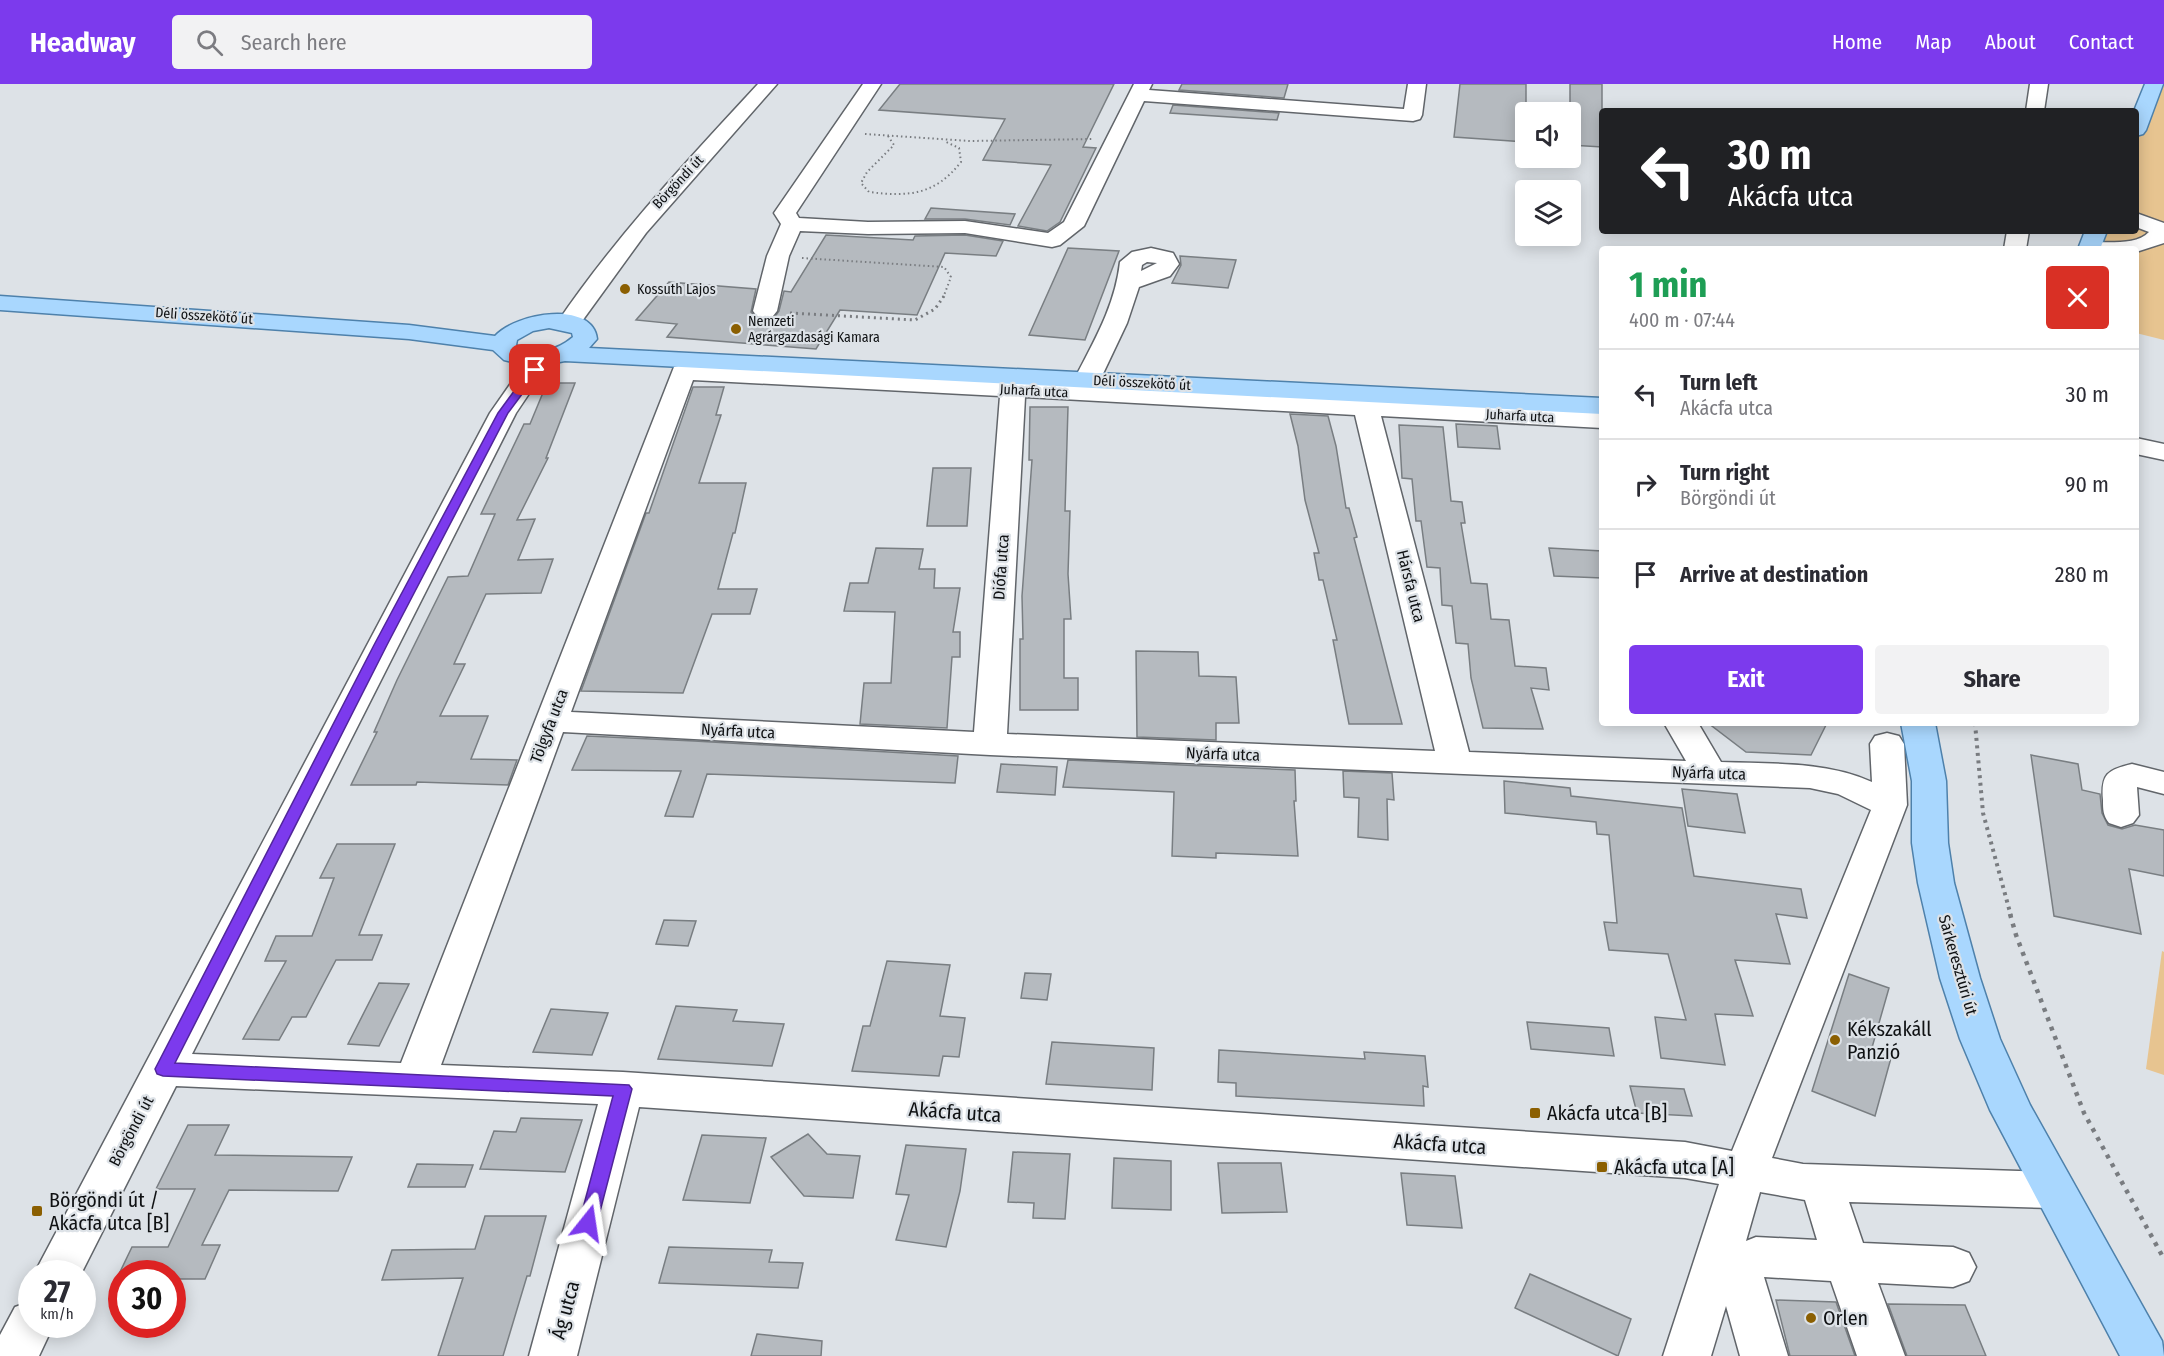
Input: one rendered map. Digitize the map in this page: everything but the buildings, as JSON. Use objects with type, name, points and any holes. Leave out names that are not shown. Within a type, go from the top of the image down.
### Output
[{"type":"main road","points":[[2139,122],[2154,84]]},
{"type":"main road","name":"Déli összekötő út","points":[[0,303],[409,332],[510,343],[525,358],[553,356],[682,366],[1087,380],[1599,406]]},
{"type":"main road","name":"Déli összekötő út","points":[[510,343],[538,323],[577,331],[682,366]]},
{"type":"main road","points":[[553,356],[578,347],[577,331]]},
{"type":"main road","name":"Sárkeresztúri út","points":[[1903,734],[1929,781],[1930,843],[1935,873],[1960,978],[1980,1039],[2011,1110],[2145,1356]]},
{"type":"street","name":"Börgöndi út","points":[[577,331],[593,285],[642,220],[768,84]]},
{"type":"street","points":[[792,224],[785,213],[872,84]]},
{"type":"street","points":[[2035,108],[2039,84]]},
{"type":"street","points":[[792,224],[868,228],[965,227],[1052,240],[1073,226],[1118,135],[1145,94],[1413,115],[1416,89],[1394,92]]},
{"type":"street","points":[[2126,246],[2156,241],[2162,234],[2158,228],[2139,220]]},
{"type":"street","points":[[765,311],[778,256],[792,224]]},
{"type":"street","points":[[1087,380],[1115,328],[1130,283]]},
{"type":"street","name":"Börgöndi út","points":[[538,323],[593,285]]},
{"type":"street","name":"Börgöndi út","points":[[503,413],[511,369],[510,343]]},
{"type":"street","name":"Börgöndi út","points":[[64,1260],[503,413],[553,356]]},
{"type":"street","name":"Juharfa utca","points":[[682,366],[1013,390],[1599,420]]},
{"type":"street","name":"Tölgyfa utca","points":[[415,1080],[552,721],[682,366]]},
{"type":"street","name":"Diófa utca","points":[[990,744],[1013,390]]},
{"type":"street","name":"Hársfa utca","points":[[1366,408],[1455,764]]},
{"type":"street","name":"Nyárfa utca","points":[[552,721],[990,744],[1810,777],[1848,785],[1890,805]]},
{"type":"street","points":[[1683,726],[1710,772]]},
{"type":"street","name":"Sárkeresztúri út","points":[[1687,1356],[1745,1171],[1890,805],[1903,734]]},
{"type":"street","points":[[2121,814],[2120,782],[2132,776],[2164,783]]},
{"type":"street","name":"Akácfa utca","points":[[163,1069],[623,1089],[1685,1160],[1745,1171]]},
{"type":"street","name":"Ág utca","points":[[553,1356],[623,1089]]},
{"type":"street","points":[[1745,1171],[1819,1189],[2053,1190]]},
{"type":"street","points":[[1819,1189],[1881,1356]]},
{"type":"street","points":[[1764,1356],[1740,1274],[1743,1263],[1756,1257],[1953,1267]]},
{"type":"street","points":[[14,1356],[24,1338]]},
{"type":"path","points":[[838,133],[970,141],[1087,139],[1118,135]]},
{"type":"path","points":[[888,136],[894,145],[867,172],[861,183],[869,192],[898,196],[926,191],[951,177],[961,162],[958,148],[939,139]]},
{"type":"path","points":[[765,311],[915,320],[931,314],[944,300],[951,277],[944,267],[778,256]]},
{"type":"path","points":[[1975,726],[1983,813],[2016,935],[2085,1113],[2164,1259]]},
{"type":"shaded area","points":[[2160,84],[2164,84],[2164,340],[2139,334],[2139,246],[2090,246],[2095,234],[2139,234],[2139,133]]},
{"type":"shaded area","points":[[2162,951],[2164,952],[2164,1075],[2146,1069]]},
{"type":"place","name":"Kossuth Lajos","points":[[625,289]]},
{"type":"place","name":"Nemzeti Agrárgazdasági Kamara","points":[[736,329]]},
{"type":"place","name":"Kékszakáll Panzió","points":[[1835,1040]]},
{"type":"place","name":"Akácfa utca [B]","points":[[1535,1113]]},
{"type":"place","name":"Akácfa utca [A]","points":[[1602,1167]]},
{"type":"place","name":"Börgöndi út / Akácfa utca [B]","points":[[37,1211]]},
{"type":"place","name":"Orlen","points":[[1811,1318]]},
{"type":"route","points":[[535,370],[503,413],[163,1069],[623,1089],[588,1223]]}]
